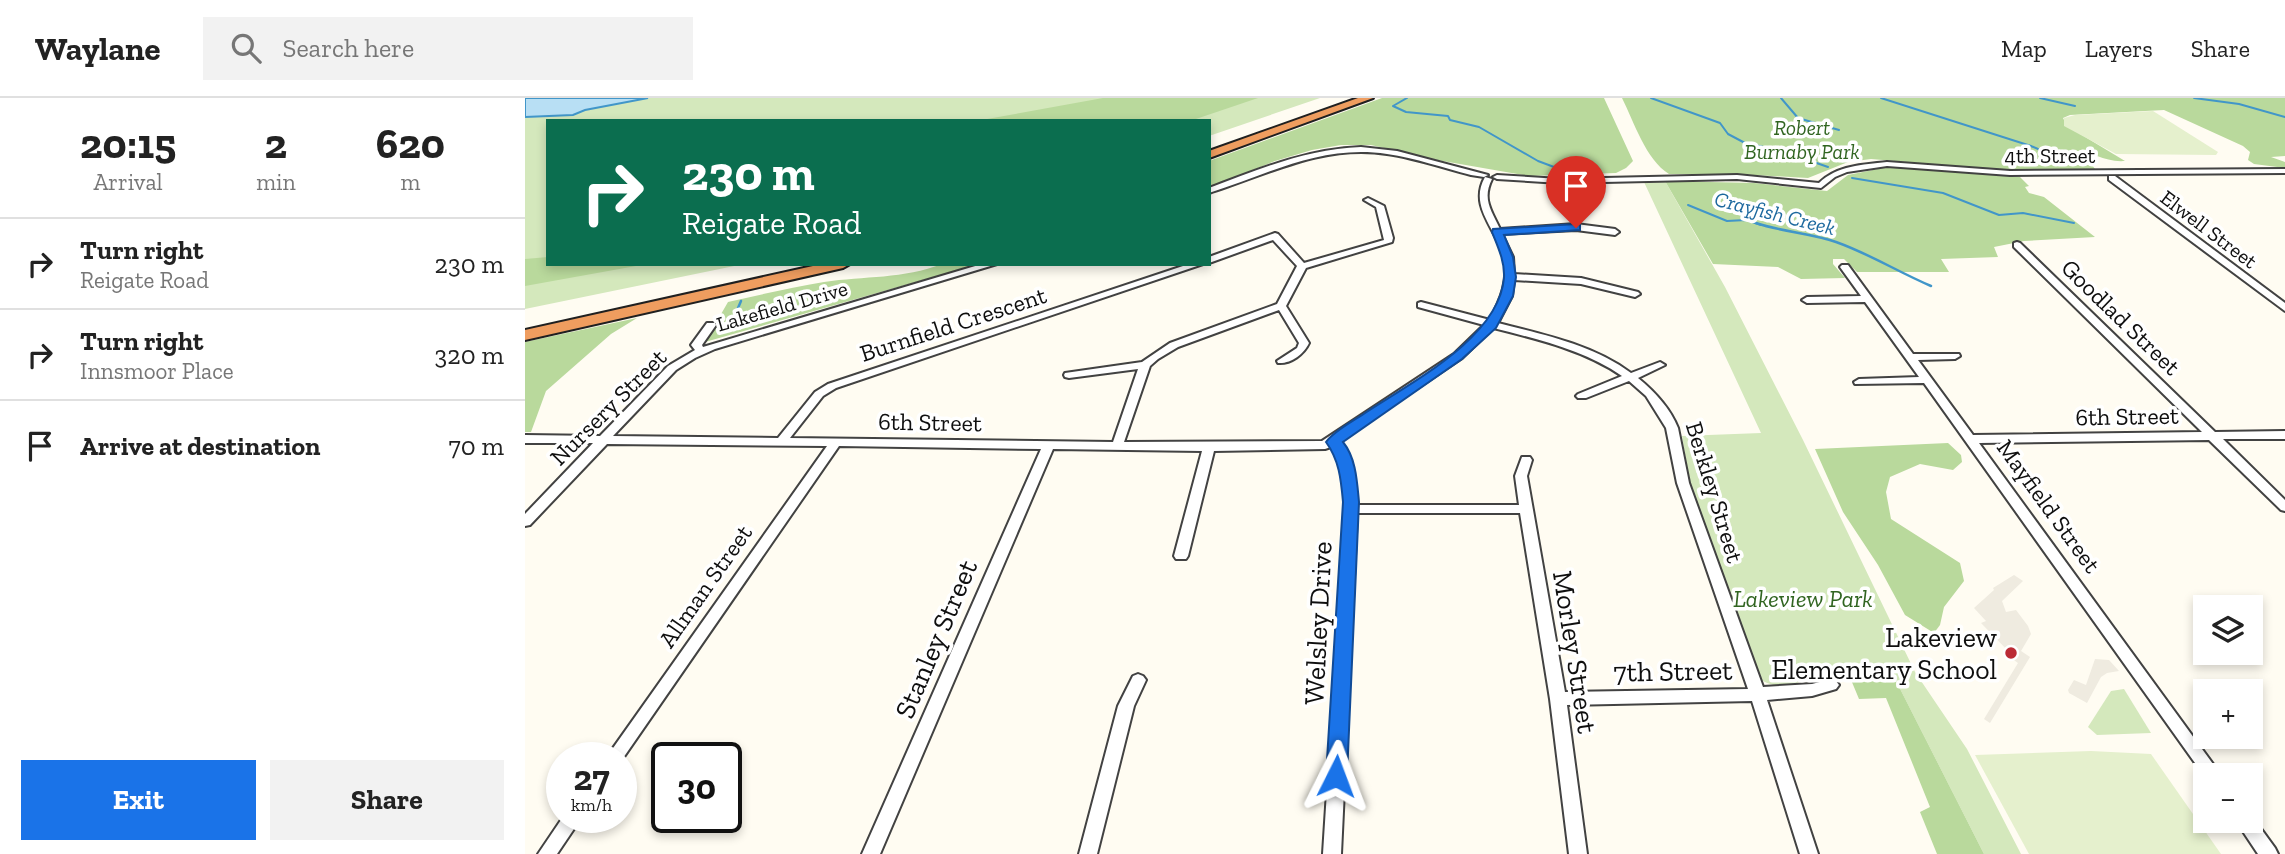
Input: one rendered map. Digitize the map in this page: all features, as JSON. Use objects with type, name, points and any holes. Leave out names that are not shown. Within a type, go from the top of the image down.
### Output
[{"type":"highway","points":[[1211,143],[1340,98]]},
{"type":"highway","points":[[1211,154],[1368,98]]},
{"type":"highway","points":[[525,322],[786,266]]},
{"type":"highway","points":[[525,335],[834,266]]},
{"type":"street","points":[[1211,190],[1299,156],[1346,148],[1389,151],[1489,177],[1483,189],[1483,201],[1508,257],[1510,277],[1507,296],[1491,325],[1458,356],[1333,442]]},
{"type":"street","name":"4th Street","points":[[1489,177],[1547,181],[1737,177],[1821,186],[1838,173],[1875,164],[2010,173],[2283,177]]},
{"type":"street","name":"Elwell Street","points":[[2112,178],[2285,308]]},
{"type":"street","points":[[1069,375],[1145,365],[1169,347],[1281,306],[1301,266],[1388,242],[1380,206],[1368,200]]},
{"type":"street","points":[[1497,232],[1576,228],[1615,232]]},
{"type":"street","points":[[1211,259],[1275,236],[1301,266]]},
{"type":"street","name":"Goodlad Street","points":[[2017,245],[2285,507]]},
{"type":"street","name":"Lakefield Drive","points":[[702,351],[986,266]]},
{"type":"street","name":"Burnfield Crescent","points":[[782,441],[820,394],[832,386],[1193,266]]},
{"type":"street","name":"Mayfield Street","points":[[1845,267],[2204,763]]},
{"type":"street","points":[[1510,277],[1581,281],[1635,294]]},
{"type":"street","points":[[1807,300],[1868,299]]},
{"type":"street","name":"Berkley Street","points":[[1421,305],[1585,353],[1630,376],[1657,400],[1677,443],[1683,483],[1809,854]]},
{"type":"street","points":[[1281,306],[1304,343],[1301,349],[1282,361]]},
{"type":"street","name":"Nursery Street","points":[[525,522],[672,368],[702,351],[696,345],[711,324]]},
{"type":"street","points":[[1910,357],[1955,356]]},
{"type":"street","points":[[1118,444],[1145,365]]},
{"type":"street","points":[[1582,396],[1660,365]]},
{"type":"street","points":[[1859,382],[1928,380]]},
{"type":"street","name":"6th Street","points":[[1970,439],[2285,435]]},
{"type":"street","name":"6th Street","points":[[525,439],[1209,447],[1322,446],[1333,442]]},
{"type":"street","name":"Allman Street","points":[[625,742],[836,442]]},
{"type":"street","name":"Welsley Drive","points":[[1332,854],[1351,509],[1348,472],[1340,449],[1333,442]]},
{"type":"street","name":"Stanley Street","points":[[871,854],[1049,444]]},
{"type":"street","points":[[1181,556],[1209,447]]},
{"type":"street","name":"Morley Street","points":[[1526,460],[1521,476],[1558,699],[1578,854]]},
{"type":"street","points":[[1351,509],[1526,509]]},
{"type":"street","points":[[1088,854],[1126,706],[1139,680]]},
{"type":"street","name":"7th Street","points":[[1558,699],[1757,695],[1812,690],[1831,685]]},
{"type":"street","points":[[547,854],[562,833]]},
{"type":"street","points":[[2254,833],[2269,854]]},
{"type":"green space","points":[[525,98],[1320,98],[1211,135],[1211,119],[546,119],[546,266],[734,266],[525,309]]},
{"type":"green space","points":[[1103,98],[1258,98],[1196,119],[987,119]]},
{"type":"green space","points":[[1382,98],[1604,98],[1633,161],[1616,173],[1529,176],[1371,145],[1341,145],[1275,161],[1211,187],[1211,160]]},
{"type":"green space","name":"Robert Burnaby Park","points":[[1622,98],[2285,98],[2285,156],[2271,157],[2285,162],[2285,168],[2254,164],[2248,160],[2250,152],[2243,146],[2164,110],[2070,115],[2063,118],[2067,126],[2125,161],[2109,160],[2080,151],[2064,152],[2082,164],[2092,165],[2095,169],[2091,170],[1990,169],[1871,159],[1848,162],[1808,178],[1669,174],[1647,150]]},
{"type":"green space","points":[[2153,111],[2218,152],[2216,155],[2116,154],[2064,126],[2064,118],[2075,115]]},
{"type":"green space","points":[[1888,167],[2020,177],[2029,186],[2025,187],[2029,193],[2044,197],[2095,237],[2024,241],[1994,247],[1998,257],[1941,259],[1949,272],[1857,272],[1844,259],[1833,259],[1833,264],[1845,278],[1801,279],[1778,267],[1713,264],[1665,181],[1754,183],[1827,191],[1848,175]]},
{"type":"green space","name":"Lakeview Park","points":[[1665,181],[1725,287],[1803,440],[1915,672],[1967,749],[2021,854],[1984,854],[1893,675],[1850,680],[1835,669],[1819,666],[1808,670],[1805,678],[1800,681],[1781,686],[1768,683],[1758,676],[1689,479],[1682,436],[1761,433],[1644,182]]},
{"type":"green space","points":[[546,257],[546,266],[636,266],[525,286],[525,259]]},
{"type":"green space","points":[[936,266],[972,266],[705,342],[728,302],[824,282]]},
{"type":"green space","points":[[637,318],[611,334],[546,391],[531,432],[525,432],[525,342]]},
{"type":"green space","points":[[1948,443],[1961,455],[1962,462],[1953,470],[1920,464],[1890,477],[1886,492],[1891,519],[1960,563],[1964,581],[1944,607],[1940,625],[1934,633],[1905,615],[1878,565],[1843,512],[1815,449]]},
{"type":"green space","points":[[1873,667],[1891,671],[1984,854],[1937,854],[1920,812],[1930,807],[1886,698],[1859,699],[1849,675]]},
{"type":"green space","points":[[2124,689],[2151,733],[2097,735],[2088,727],[2111,691]]},
{"type":"green space","points":[[2091,751],[2151,754],[2193,814],[2193,833],[2206,833],[2221,854],[2029,854],[1975,755]]},
{"type":"shaded area","points":[[2014,575],[2023,581],[2002,601],[2006,612],[2016,610],[2028,626],[2031,634],[2021,651],[2030,657],[1990,723],[1984,719],[2018,663],[1981,623],[1986,621],[1974,608],[1994,590],[1993,588]]},
{"type":"shaded area","points":[[2095,659],[2109,660],[2119,671],[2101,677],[2087,703],[2068,690],[2074,680],[2086,685]]},
{"type":"water","points":[[525,98],[648,98],[585,110],[573,115],[525,117]]},
{"type":"waterway","name":"Crayfish Creek","points":[[1407,98],[1393,106],[1406,112],[1448,116],[1450,120],[1479,127],[1538,161],[1554,167],[1556,172]]},
{"type":"waterway","points":[[1651,98],[1720,123],[1728,134],[1745,143],[1782,151],[1828,167]]},
{"type":"waterway","points":[[1781,98],[1798,118],[1839,130]]},
{"type":"waterway","points":[[1881,98],[2031,146],[2061,159]]},
{"type":"waterway","points":[[2040,98],[2075,106]]},
{"type":"waterway","points":[[2194,98],[2239,104],[2285,117]]},
{"type":"waterway","points":[[1852,178],[1943,193],[1999,215],[2023,213],[2074,223]]},
{"type":"waterway","name":"Crayfish Creek","points":[[1688,205],[1727,221],[1746,220],[1761,225]]},
{"type":"waterway","name":"Crayfish Creek","points":[[1756,223],[1836,242],[1931,286]]},
{"type":"waterway","points":[[738,308],[741,301]]},
{"type":"place","name":"Lakeview Elementary School","points":[[2011,653]]},
{"type":"route","points":[[1336,776],[1351,502],[1348,472],[1340,449],[1333,442],[1458,356],[1491,325],[1507,296],[1510,277],[1508,257],[1497,232],[1576,228]]}]
